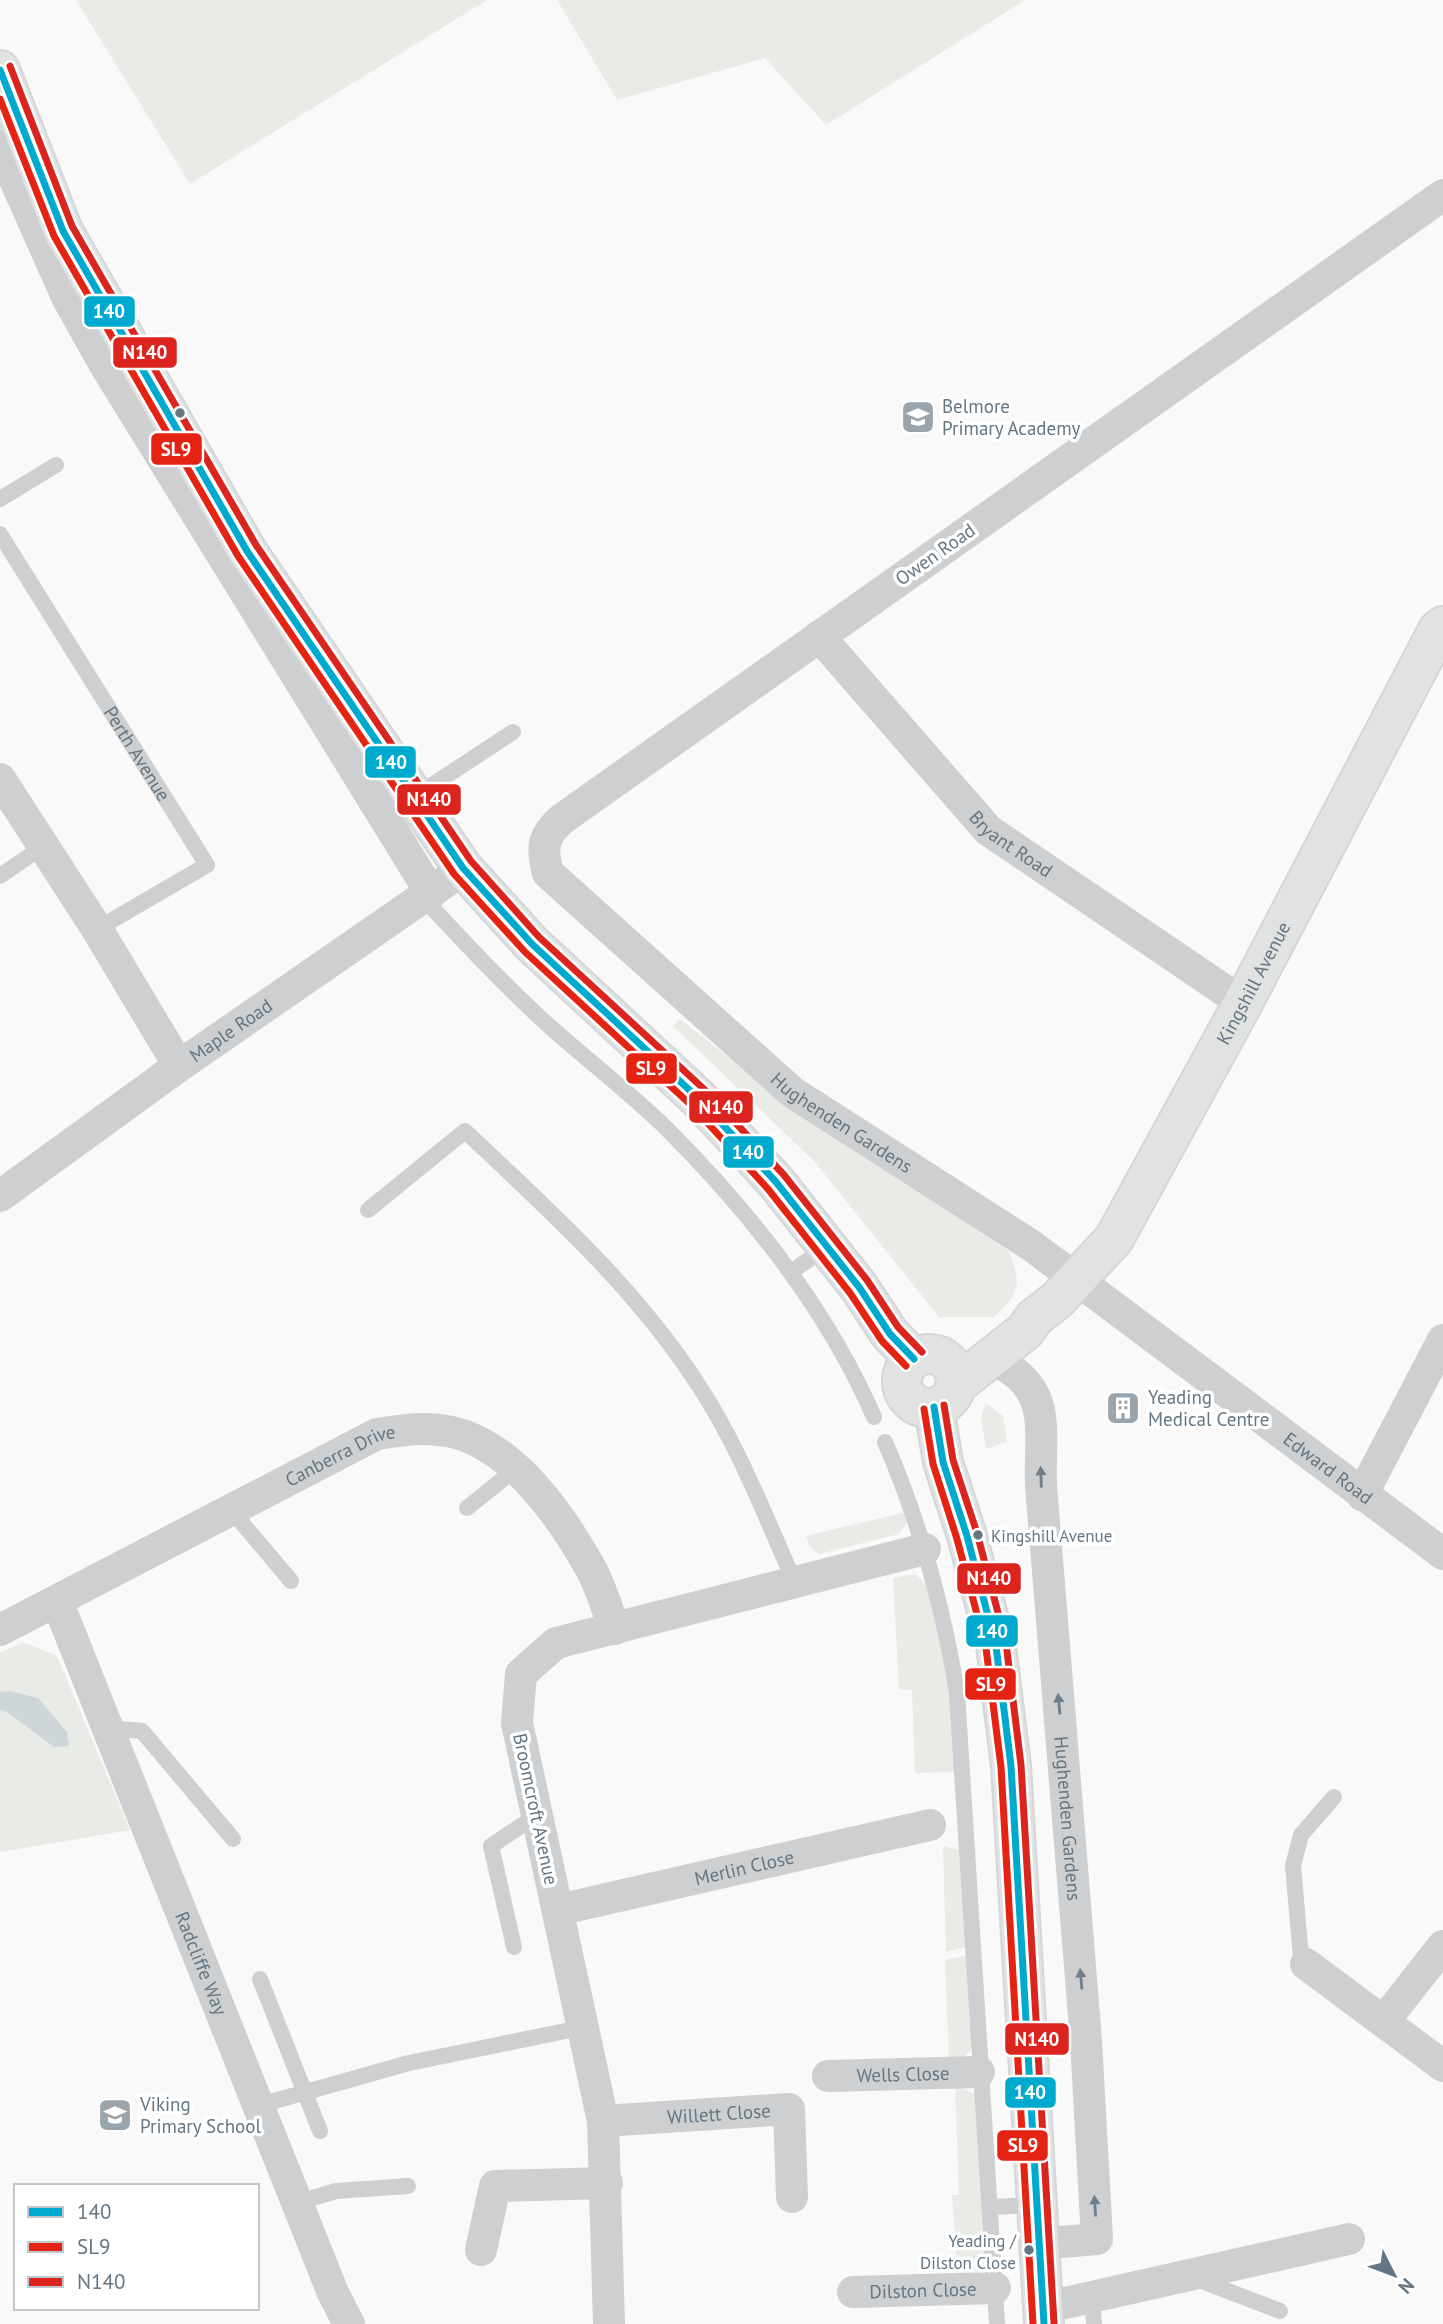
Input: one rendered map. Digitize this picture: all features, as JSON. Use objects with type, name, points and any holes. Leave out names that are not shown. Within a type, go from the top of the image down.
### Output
[{"type":"street","points":[[0,70],[64,231],[275,595],[463,869],[532,944],[698,1098],[776,1182],[828,1246],[890,1334],[938,1379],[943,1462],[967,1536],[996,1646],[1011,1766],[1043,2316],[1093,2310],[1188,2275],[1349,2239]]},
{"type":"street","points":[[0,146],[68,299],[105,365],[427,896]]},
{"type":"street","name":"Owen Road","points":[[623,943],[548,873],[542,852],[546,834],[562,819],[1443,195]]},
{"type":"street","name":"Kingshill Avenue","points":[[938,1379],[993,1359],[1025,1331],[1034,1318],[1077,1281],[1125,1222],[1243,1003],[1431,642],[1443,626]]},
{"type":"street","name":"Bryant Road","points":[[820,636],[988,830],[1243,1003]]},
{"type":"street","points":[[0,779],[97,929],[178,1066]]},
{"type":"street","name":"Maple Road","points":[[0,1196],[178,1066],[463,869]]},
{"type":"street","name":"Hughenden Gardens","points":[[623,943],[792,1092],[1031,1247],[1077,1281]]},
{"type":"street","name":"Edward Road","points":[[1077,1281],[1443,1554]]},
{"type":"street","name":"Kingshill Avenue","points":[[938,1379],[1020,1319],[1034,1318]]},
{"type":"street","points":[[1362,1495],[1443,1340]]},
{"type":"street","name":"Hughenden Gardens","points":[[993,1359],[1017,1372],[1032,1387],[1039,1403],[1041,1485],[1086,2041],[1097,2239],[1037,2244]]},
{"type":"street","name":"Canberra Drive","points":[[0,1630],[377,1434],[416,1428],[453,1432],[486,1444],[517,1468],[550,1508],[592,1570],[615,1629]]},
{"type":"street","name":"Broomcroft Avenue","points":[[609,2324],[607,2183],[603,2121],[585,2027],[517,1723],[521,1674],[556,1643],[925,1549]]},
{"type":"street","name":"Radcliffe Way","points":[[57,1601],[349,2324]]},
{"type":"street","name":"Merlin Close","points":[[558,1910],[930,1825]]},
{"type":"street","points":[[1384,2021],[1443,1946]]},
{"type":"street","points":[[1306,1964],[1443,2066]]},
{"type":"street","name":"Wells Close","points":[[828,2076],[979,2072]]},
{"type":"street","name":"Willett Close","points":[[603,2121],[789,2109],[792,2197]]},
{"type":"street","points":[[481,2250],[495,2186],[607,2183]]},
{"type":"street","name":"Dilston Close","points":[[853,2292],[995,2288]]},
{"type":"lane","points":[[0,499],[56,466]]},
{"type":"lane","name":"Perth Avenue","points":[[0,534],[207,864],[97,929]]},
{"type":"lane","points":[[414,797],[513,732]]},
{"type":"lane","points":[[0,876],[44,846]]},
{"type":"lane","points":[[427,896],[487,967],[666,1128],[733,1200],[791,1272],[840,1352],[874,1417]]},
{"type":"lane","points":[[368,1209],[465,1132],[564,1224],[653,1321],[699,1386],[733,1444],[795,1583]]},
{"type":"lane","points":[[791,1272],[828,1246]]},
{"type":"lane","points":[[886,1442],[925,1549],[946,1625],[957,1693],[997,2324]]},
{"type":"lane","points":[[467,1508],[517,1468]]},
{"type":"lane","points":[[231,1510],[291,1581]]},
{"type":"lane","points":[[110,1728],[142,1731],[233,1839]]},
{"type":"lane","points":[[1306,1964],[1301,1957],[1293,1866],[1301,1835],[1334,1797]]},
{"type":"lane","points":[[514,1947],[491,1846],[537,1815]]},
{"type":"lane","points":[[260,1979],[320,2131]]},
{"type":"lane","points":[[260,2105],[409,2063],[585,2027]]},
{"type":"lane","points":[[299,2202],[336,2191],[408,2186]]},
{"type":"lane","points":[[989,2207],[1035,2205]]},
{"type":"lane","points":[[1188,2275],[1280,2311]]},
{"type":"shaded area","points":[[76,0],[487,0],[190,184]]},
{"type":"shaded area","points":[[557,0],[1025,0],[826,125],[765,58],[617,100]]},
{"type":"shaded area","points":[[680,1019],[801,1114],[1009,1251],[1017,1280],[1014,1294],[1003,1309],[994,1317],[939,1317],[815,1162],[673,1026]]},
{"type":"shaded area","points":[[986,1403],[1003,1416],[1007,1442],[986,1449],[981,1417]]},
{"type":"shaded area","points":[[906,1512],[908,1521],[899,1534],[819,1554],[810,1547],[806,1536]]},
{"type":"shaded area","points":[[915,1574],[930,1588],[952,1697],[954,1772],[915,1773],[912,1690],[899,1689],[893,1578]]},
{"type":"shaded area","points":[[23,1642],[57,1656],[130,1830],[0,1852],[0,1653]]},
{"type":"shaded area","points":[[10,1691],[38,1698],[67,1732],[69,1746],[54,1747],[7,1712],[0,1710],[0,1692]]},
{"type":"shaded area","points":[[943,1846],[960,1850],[966,1947],[946,1952]]},
{"type":"shaded area","points":[[975,1954],[979,2040],[965,2056],[949,2058],[945,1960]]},
{"type":"shaded area","points":[[955,2085],[974,2094],[977,2102],[990,2255],[977,2270],[958,2276],[952,2195],[959,2195]]},
{"type":"transit line","name":"N140","points":[[10,66],[72,226],[256,545],[471,861],[539,937],[705,1090],[784,1175],[867,1280],[898,1327],[922,1352]]},
{"type":"transit line","name":"140","points":[[0,70],[63,231],[247,551],[463,868],[532,944],[698,1098],[776,1182],[859,1287],[890,1334],[914,1359]]},
{"type":"transit line","name":"SL9","points":[[0,99],[54,236],[238,556],[454,874],[525,952],[691,1105],[768,1189],[850,1293],[882,1341],[906,1366]]},
{"type":"transit line","name":"N140","points":[[944,1405],[953,1460],[977,1533],[1006,1643],[1021,1765],[1054,2323]]},
{"type":"transit line","name":"140","points":[[934,1407],[943,1462],[967,1536],[996,1646],[1011,1766],[1044,2324]]},
{"type":"transit line","name":"SL9","points":[[924,1409],[933,1464],[957,1539],[986,1648],[1001,1767],[1033,2324]]},
{"type":"place","name":"Belmore Primary Academy","points":[[918,417]]},
{"type":"place","name":"Yeading Medical Centre","points":[[1123,1408]]},
{"type":"place","name":"Kingshill Avenue","points":[[978,1535]]},
{"type":"place","name":"Viking Primary School","points":[[115,2115]]},
{"type":"place","name":"Yeading / Dilston Close","points":[[1029,2250]]}]
